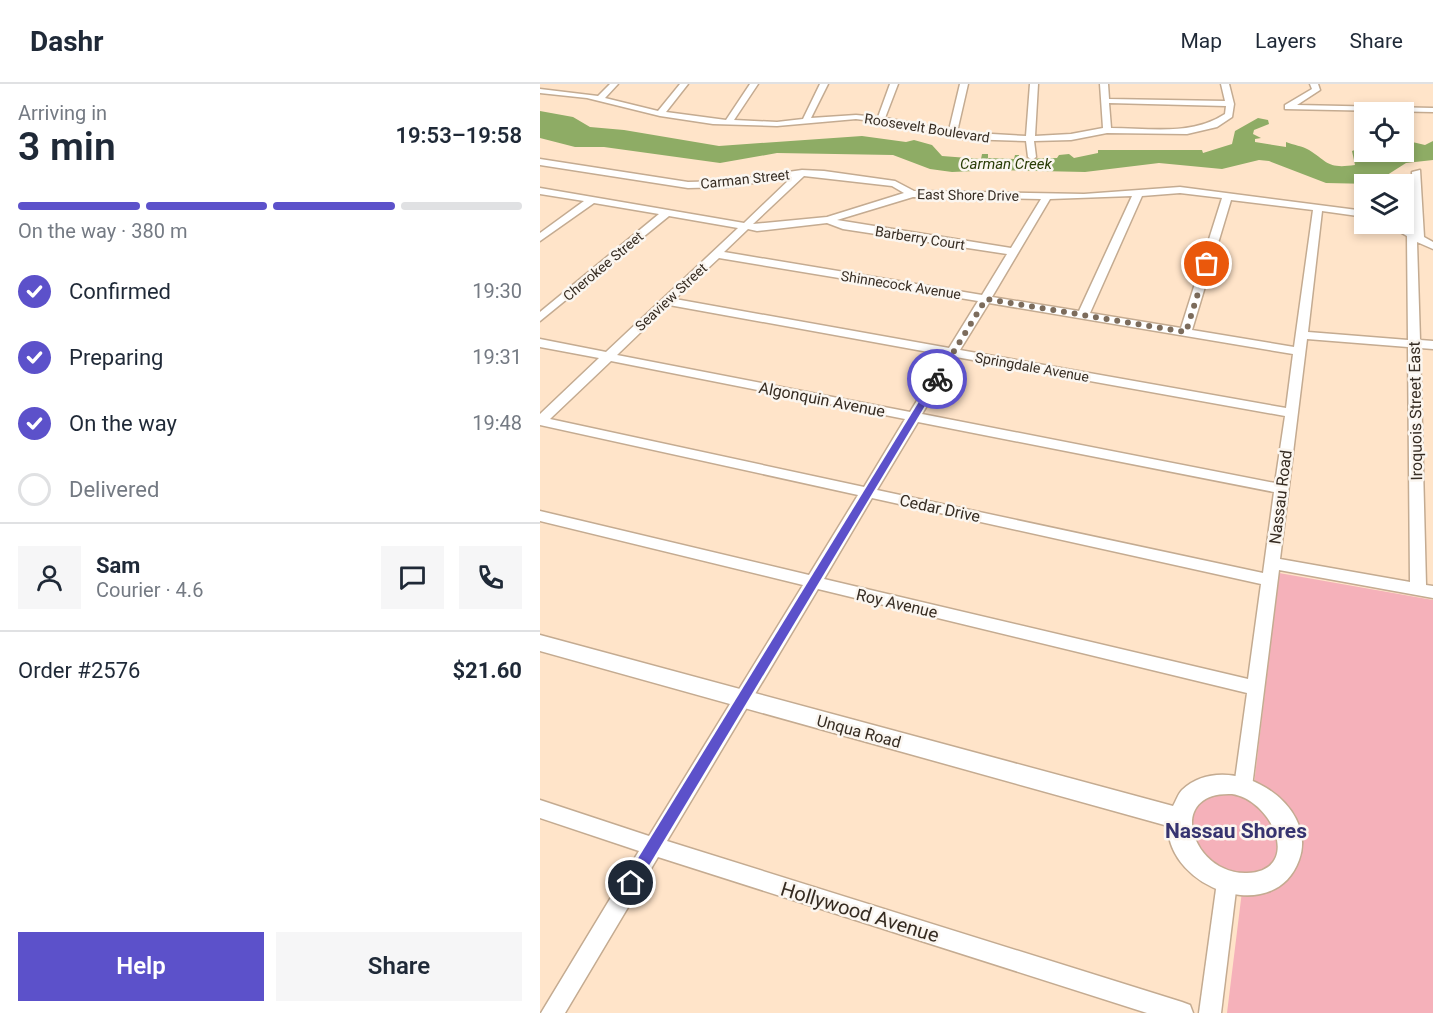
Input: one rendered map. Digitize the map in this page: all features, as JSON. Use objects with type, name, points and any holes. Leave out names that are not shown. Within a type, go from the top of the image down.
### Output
[{"type":"street","points":[[600,99],[614,84]]},
{"type":"street","points":[[660,114],[684,84]]},
{"type":"street","points":[[728,123],[754,84]]},
{"type":"street","points":[[806,121],[824,84]]},
{"type":"street","points":[[881,119],[894,84]]},
{"type":"street","points":[[952,134],[964,84]]},
{"type":"street","points":[[1032,156],[1030,139],[1034,84]]},
{"type":"street","points":[[1104,84],[1107,130]]},
{"type":"street","points":[[1105,101],[1230,104],[1225,84]]},
{"type":"street","points":[[1314,84],[1316,90],[1288,107],[1433,110]]},
{"type":"street","name":"Roosevelt Boulevard","points":[[540,92],[570,93],[660,114],[728,123],[766,124],[840,117],[881,119],[952,134],[1030,139],[1107,130],[1197,130],[1224,120],[1230,111],[1230,104]]},
{"type":"street","name":"Carman Street","points":[[540,162],[688,185],[727,184],[802,173],[846,176],[895,184],[912,194]]},
{"type":"street","name":"Iroquois Street East","points":[[1417,172],[1414,344],[1425,591]]},
{"type":"street","name":"Seaview Street","points":[[540,421],[802,173]]},
{"type":"street","name":"East Shore Drive","points":[[540,191],[746,227],[793,226],[828,220],[912,194],[1101,196],[1180,190],[1354,212]]},
{"type":"street","points":[[1083,315],[1139,192]]},
{"type":"street","points":[[1186,332],[1228,195]]},
{"type":"street","points":[[552,1013],[1047,196]]},
{"type":"street","points":[[540,238],[592,200]]},
{"type":"street","name":"Nassau Road","points":[[1242,787],[1318,207]]},
{"type":"street","name":"Cherokee Street","points":[[540,318],[667,213]]},
{"type":"street","name":"Barberry Court","points":[[828,220],[843,226],[1014,252]]},
{"type":"street","points":[[1416,235],[1433,246]]},
{"type":"street","name":"Shinnecock Avenue","points":[[716,254],[1299,351]]},
{"type":"street","name":"Springdale Avenue","points":[[667,301],[1291,413]]},
{"type":"street","points":[[1301,335],[1433,345]]},
{"type":"street","name":"Algonquin Avenue","points":[[540,343],[1281,489]]},
{"type":"street","name":"Cedar Drive","points":[[540,421],[1269,580]]},
{"type":"street","name":"Roy Avenue","points":[[540,516],[1255,688]]},
{"type":"street","points":[[1272,563],[1425,591]]},
{"type":"street","name":"Unqua Road","points":[[540,643],[1179,818]]},
{"type":"street","points":[[1214,785],[1242,787],[1259,794],[1281,815],[1289,833],[1289,851],[1282,868],[1268,879],[1248,885],[1227,882],[1206,872],[1190,857],[1180,838],[1179,818],[1186,803],[1198,791],[1214,785]]},
{"type":"street","name":"Hollywood Avenue","points":[[540,809],[1182,1013]]},
{"type":"street","points":[[1210,1013],[1227,882]]},
{"type":"shaded area","points":[[1279,573],[1433,600],[1433,1013],[1227,1013],[1243,883],[1192,856],[1189,803],[1202,792],[1253,793]]},
{"type":"water","name":"Carman Creek","points":[[540,111],[573,117],[590,127],[624,130],[719,146],[862,136],[906,142],[914,140],[932,145],[942,156],[981,159],[982,154],[988,154],[988,158],[1014,159],[1015,155],[1019,155],[1019,159],[1057,158],[1059,155],[1069,154],[1074,158],[1098,153],[1098,150],[1202,150],[1203,153],[1232,144],[1235,131],[1258,118],[1268,120],[1269,124],[1254,130],[1253,134],[1261,138],[1255,139],[1255,142],[1286,147],[1286,142],[1307,149],[1333,165],[1355,165],[1354,162],[1414,162],[1414,142],[1425,145],[1433,141],[1433,160],[1406,163],[1389,174],[1354,174],[1354,184],[1326,183],[1269,161],[1259,160],[1222,169],[1159,163],[1085,172],[996,170],[952,172],[930,169],[893,155],[777,153],[720,163],[604,147],[575,147],[540,138]]},
{"type":"way so far","points":[[937,379],[986,299],[1186,332],[1207,264]]},
{"type":"district","name":"Nassau Shores","points":[[1236,831]]},
{"type":"route","points":[[631,883],[937,379]]}]
